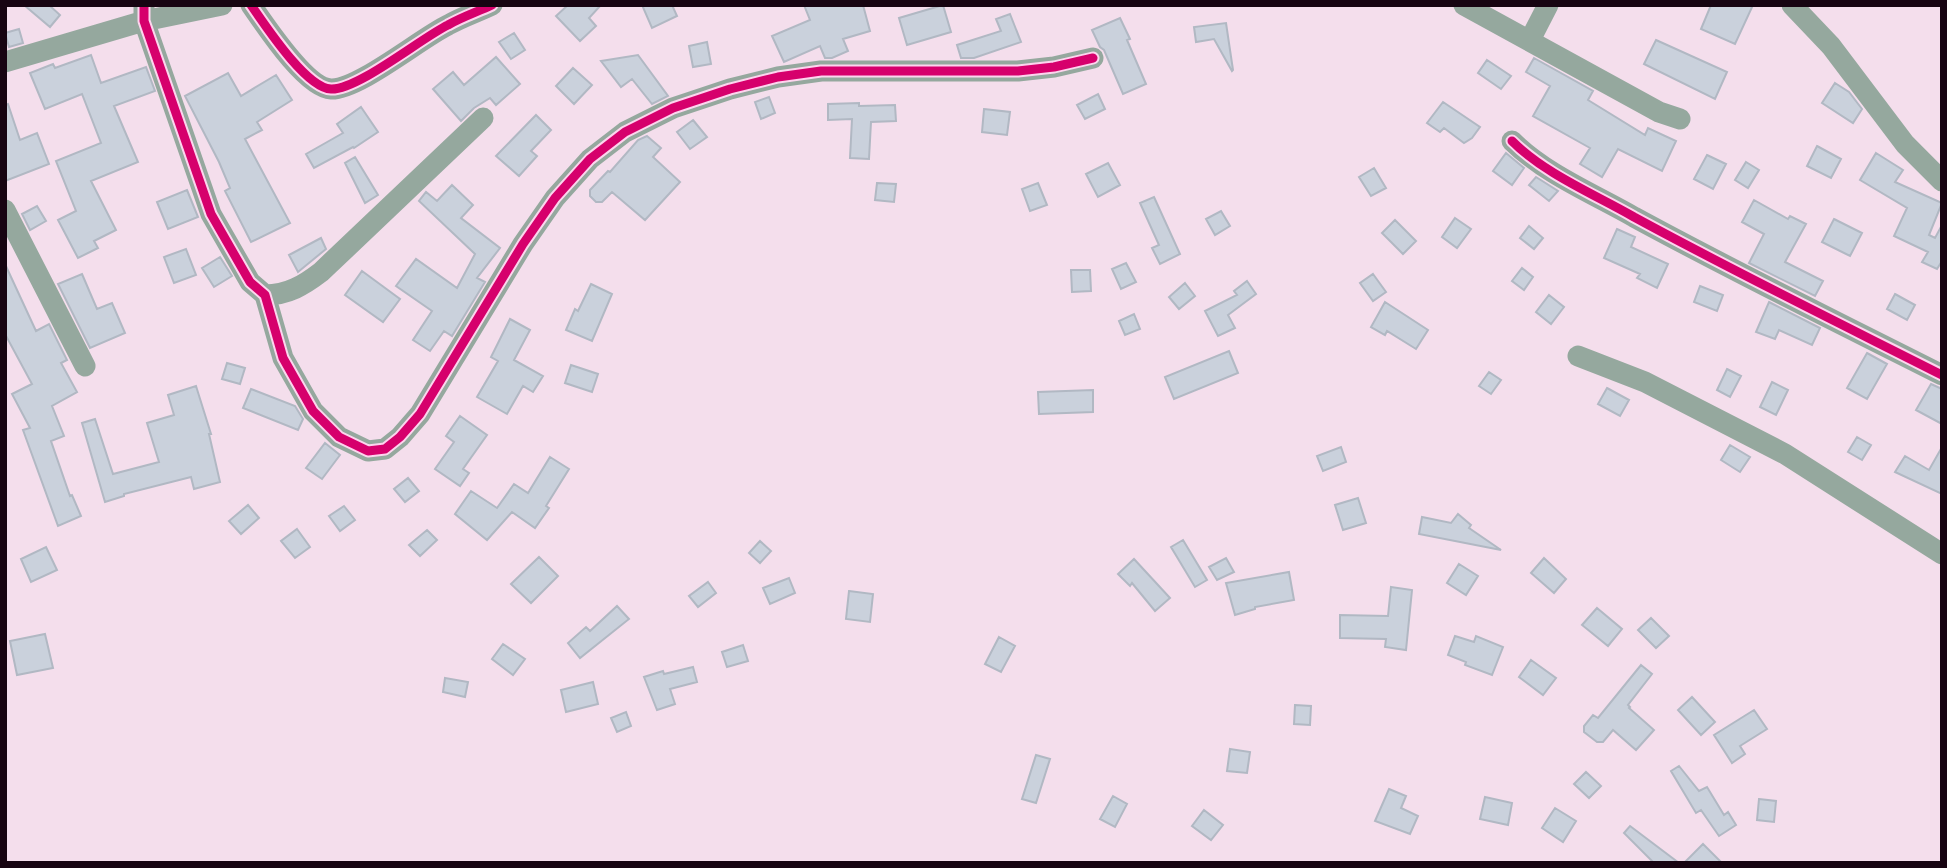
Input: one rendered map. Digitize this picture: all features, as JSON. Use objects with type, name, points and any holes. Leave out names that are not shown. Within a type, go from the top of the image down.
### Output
[{"type":"street","points":[[5,62],[144,13],[222,5]]},
{"type":"street","points":[[251,5],[293,61],[312,81],[330,89],[354,82],[447,25],[492,5]]},
{"type":"street","points":[[1464,5],[1658,112],[1681,119]]},
{"type":"street","points":[[1530,40],[1548,5]]},
{"type":"street","points":[[1792,5],[1831,46],[1905,144],[1942,181]]},
{"type":"street","points":[[144,13],[211,214],[250,282],[265,295],[283,358],[313,411],[339,437],[368,451],[386,449],[420,414],[523,244],[555,198],[590,159],[625,132],[673,108],[778,77],[821,71],[1018,71],[1054,67],[1093,58]]},
{"type":"street","points":[[265,295],[291,291],[321,272],[483,118]]},
{"type":"street","points":[[1512,141],[1524,153],[1571,182],[1706,256],[1942,375]]},
{"type":"street","points":[[5,210],[85,366]]},
{"type":"street","points":[[1578,356],[1645,382],[1785,454],[1942,554]]},
{"type":"building","points":[[24,5],[49,5],[60,15],[50,27]]},
{"type":"building","points":[[568,5],[601,5],[589,18],[596,26],[580,41],[556,16]]},
{"type":"building","points":[[642,5],[672,5],[677,16],[652,28]]},
{"type":"building","points":[[804,5],[863,5],[870,31],[843,39],[848,51],[832,58],[825,58],[820,46],[784,62],[772,36],[810,20]]},
{"type":"building","points":[[943,5],[951,32],[907,45],[899,18]]},
{"type":"building","points":[[1711,5],[1753,5],[1735,44],[1701,29]]},
{"type":"building","points":[[1010,14],[1021,42],[974,58],[961,58],[957,45],[1001,31],[996,19]]},
{"type":"building","points":[[1120,18],[1146,84],[1123,94],[1092,30]]},
{"type":"building","points":[[1226,23],[1232,71],[1214,39],[1196,42],[1194,27]]},
{"type":"building","points":[[19,29],[23,43],[9,47],[5,33]]},
{"type":"building","points":[[514,33],[525,50],[511,59],[499,42]]},
{"type":"building","points":[[1656,40],[1727,72],[1715,99],[1644,64]]},
{"type":"building","points":[[707,42],[711,64],[693,67],[689,46]]},
{"type":"building","points":[[91,55],[101,83],[146,67],[155,91],[114,106],[138,162],[91,181],[116,230],[94,241],[98,248],[78,258],[58,220],[76,211],[56,161],[101,143],[82,94],[45,109],[30,73],[53,64],[55,68]]},
{"type":"building","points":[[638,55],[668,96],[652,104],[632,79],[621,87],[601,61]]},
{"type":"building","points":[[496,57],[520,84],[496,105],[490,98],[474,108],[461,121],[433,89],[453,72],[464,85]]},
{"type":"building","points":[[1534,58],[1593,91],[1588,100],[1645,135],[1648,128],[1676,141],[1662,171],[1618,149],[1602,177],[1580,164],[1590,148],[1533,116],[1550,86],[1526,72]]},
{"type":"building","points":[[1487,60],[1511,76],[1501,89],[1478,73]]},
{"type":"building","points":[[573,68],[592,85],[574,104],[556,86]]},
{"type":"building","points":[[228,73],[241,96],[276,75],[292,100],[257,122],[262,130],[245,139],[290,223],[251,242],[225,191],[230,188],[219,162],[185,96]]},
{"type":"building","points":[[1835,83],[1849,92],[1862,109],[1853,123],[1822,103]]},
{"type":"building","points":[[1098,94],[1105,109],[1085,119],[1077,105]]},
{"type":"building","points":[[769,97],[775,113],[761,119],[755,102]]},
{"type":"building","points":[[1443,102],[1480,127],[1472,138],[1464,143],[1444,128],[1440,132],[1427,123]]},
{"type":"building","points":[[859,103],[859,106],[895,105],[896,121],[871,122],[869,159],[850,158],[852,119],[828,120],[828,104]]},
{"type":"building","points":[[8,104],[20,140],[37,133],[49,164],[5,181],[5,105]]},
{"type":"building","points":[[361,107],[378,132],[354,148],[314,168],[306,154],[343,133],[337,124]]},
{"type":"building","points":[[984,109],[1010,112],[1007,135],[982,132]]},
{"type":"building","points":[[536,115],[551,130],[531,151],[537,156],[519,176],[496,156]]},
{"type":"building","points":[[693,120],[707,137],[690,149],[677,132]]},
{"type":"building","points":[[647,136],[661,148],[653,157],[680,182],[645,220],[612,192],[602,202],[596,202],[590,196],[590,190],[638,140]]},
{"type":"building","points":[[1817,146],[1841,159],[1831,178],[1807,166]]},
{"type":"building","points":[[1506,153],[1524,168],[1512,185],[1493,171]]},
{"type":"building","points":[[1876,153],[1903,170],[1895,182],[1942,203],[1929,235],[1935,238],[1942,225],[1942,261],[1937,269],[1922,262],[1928,252],[1894,236],[1907,208],[1860,180]]},
{"type":"building","points":[[1707,155],[1726,164],[1713,189],[1694,179]]},
{"type":"building","points":[[355,157],[378,195],[365,203],[345,163]]},
{"type":"building","points":[[1746,162],[1759,170],[1748,188],[1735,180]]},
{"type":"building","points":[[1108,163],[1120,185],[1098,197],[1086,174]]},
{"type":"building","points":[[1374,168],[1386,188],[1371,196],[1359,177]]},
{"type":"building","points":[[1536,177],[1558,191],[1549,201],[1529,185]]},
{"type":"building","points":[[877,183],[896,184],[894,202],[875,200]]},
{"type":"building","points":[[1038,183],[1047,205],[1030,211],[1022,189]]},
{"type":"building","points":[[452,185],[473,205],[461,218],[500,248],[477,278],[485,282],[452,336],[444,331],[430,351],[413,340],[432,311],[396,286],[416,259],[457,288],[475,254],[419,201],[426,192],[437,201]]},
{"type":"building","points":[[187,190],[198,217],[168,229],[157,202]]},
{"type":"building","points":[[1154,197],[1180,254],[1160,264],[1152,248],[1159,245],[1140,203]]},
{"type":"building","points":[[1754,200],[1788,219],[1790,216],[1806,224],[1785,262],[1823,281],[1815,296],[1749,263],[1764,234],[1742,222]]},
{"type":"building","points":[[37,206],[46,221],[30,230],[22,214]]},
{"type":"building","points":[[1221,211],[1230,226],[1215,235],[1206,219]]},
{"type":"building","points":[[1455,218],[1471,229],[1457,248],[1442,237]]},
{"type":"building","points":[[1834,219],[1862,233],[1850,256],[1822,242]]},
{"type":"building","points":[[1395,220],[1416,241],[1403,254],[1382,233]]},
{"type":"building","points":[[1529,226],[1543,238],[1534,249],[1520,238]]},
{"type":"building","points":[[1617,229],[1635,237],[1631,247],[1668,264],[1657,288],[1637,278],[1640,274],[1604,258]]},
{"type":"building","points":[[321,238],[326,249],[298,272],[289,255]]},
{"type":"building","points":[[186,249],[196,275],[174,283],[164,257]]},
{"type":"building","points":[[220,257],[232,276],[214,287],[202,268]]},
{"type":"building","points":[[1126,263],[1136,282],[1121,289],[1112,269]]},
{"type":"building","points":[[5,264],[36,331],[49,324],[67,360],[61,363],[77,392],[52,406],[64,436],[51,441],[70,496],[72,495],[81,516],[58,526],[23,430],[30,428],[12,394],[32,384],[5,334]]},
{"type":"building","points":[[1522,268],[1533,277],[1524,290],[1512,281]]},
{"type":"building","points":[[1071,270],[1090,270],[1091,291],[1072,292]]},
{"type":"building","points":[[362,271],[400,299],[383,322],[345,295]]},
{"type":"building","points":[[82,274],[97,309],[112,303],[125,333],[90,348],[58,284]]},
{"type":"building","points":[[1373,274],[1386,292],[1373,301],[1360,283]]},
{"type":"building","points":[[1247,281],[1256,294],[1228,315],[1235,328],[1218,336],[1205,311],[1237,295],[1234,291]]},
{"type":"building","points":[[1185,283],[1195,296],[1179,309],[1169,297]]},
{"type":"building","points":[[591,284],[612,294],[592,341],[566,330],[575,309],[578,311]]},
{"type":"building","points":[[1700,286],[1723,295],[1717,311],[1694,302]]},
{"type":"building","points":[[1895,294],[1915,305],[1907,320],[1887,309]]},
{"type":"building","points":[[1549,295],[1564,307],[1551,324],[1536,312]]},
{"type":"building","points":[[1385,302],[1428,330],[1416,349],[1387,331],[1385,335],[1371,327]]},
{"type":"building","points":[[1769,302],[1820,328],[1812,345],[1779,330],[1775,339],[1756,332]]},
{"type":"building","points":[[1134,314],[1140,329],[1125,335],[1119,321]]},
{"type":"building","points":[[510,319],[530,330],[514,360],[543,376],[533,392],[523,386],[507,414],[477,397],[498,361],[491,357]]},
{"type":"building","points":[[1229,351],[1238,373],[1174,399],[1165,377]]},
{"type":"building","points":[[1867,353],[1887,364],[1867,399],[1847,388]]},
{"type":"building","points":[[227,363],[245,368],[240,384],[222,379]]},
{"type":"building","points":[[571,365],[598,374],[592,392],[565,383]]},
{"type":"building","points":[[1727,369],[1741,376],[1730,397],[1717,390]]},
{"type":"building","points":[[1489,372],[1501,380],[1491,394],[1479,386]]},
{"type":"building","points":[[1772,382],[1788,390],[1776,415],[1760,407]]},
{"type":"building","points":[[1931,384],[1942,389],[1942,424],[1916,410]]},
{"type":"building","points":[[196,386],[211,434],[220,482],[194,489],[191,477],[124,494],[105,502],[82,423],[95,419],[113,474],[159,462],[147,423],[174,415],[168,395]]},
{"type":"building","points":[[1607,388],[1629,400],[1620,416],[1598,404]]},
{"type":"building","points":[[251,389],[295,406],[303,419],[298,430],[243,408]]},
{"type":"building","points":[[1093,390],[1093,412],[1039,414],[1038,392]]},
{"type":"building","points":[[460,416],[487,435],[463,469],[469,473],[460,486],[435,469],[454,442],[446,436]]},
{"type":"building","points":[[1857,437],[1871,445],[1862,460],[1848,452]]},
{"type":"building","points":[[325,443],[340,455],[322,479],[306,468]]},
{"type":"building","points":[[1730,445],[1750,457],[1740,472],[1721,460]]},
{"type":"building","points":[[1341,447],[1346,462],[1323,471],[1317,456]]},
{"type":"building","points":[[1942,447],[1942,494],[1895,472],[1905,456],[1929,470]]},
{"type":"building","points":[[550,457],[569,469],[546,506],[549,508],[535,528],[512,512],[487,540],[455,514],[471,491],[497,508],[514,484],[528,493]]},
{"type":"building","points":[[408,478],[419,491],[405,502],[394,489]]},
{"type":"building","points":[[1358,498],[1366,523],[1343,530],[1335,505]]},
{"type":"building","points":[[248,505],[259,518],[241,534],[229,521]]},
{"type":"building","points":[[344,506],[355,520],[340,531],[329,516]]},
{"type":"building","points":[[1458,514],[1471,525],[1469,528],[1501,550],[1419,534],[1422,517],[1451,523]]},
{"type":"building","points":[[297,529],[310,547],[295,558],[281,541]]},
{"type":"building","points":[[427,530],[437,540],[420,556],[409,545]]},
{"type":"building","points":[[1183,540],[1207,580],[1195,587],[1171,547]]},
{"type":"building","points":[[760,541],[771,551],[760,563],[749,553]]},
{"type":"building","points":[[46,547],[57,570],[31,582],[21,559]]},
{"type":"building","points":[[539,557],[558,576],[531,603],[511,584]]},
{"type":"building","points":[[1226,558],[1234,572],[1217,580],[1209,567]]},
{"type":"building","points":[[1544,558],[1566,579],[1554,593],[1531,573]]},
{"type":"building","points":[[1134,559],[1170,598],[1155,611],[1132,583],[1130,586],[1118,574]]},
{"type":"building","points":[[1459,564],[1478,576],[1466,595],[1447,583]]},
{"type":"building","points":[[1289,572],[1294,600],[1255,607],[1235,615],[1226,583]]},
{"type":"building","points":[[789,578],[795,593],[770,604],[763,588]]},
{"type":"building","points":[[708,582],[716,593],[698,607],[689,596]]},
{"type":"building","points":[[1391,587],[1412,590],[1406,650],[1385,647],[1386,639],[1340,638],[1340,615],[1388,616]]},
{"type":"building","points":[[849,591],[873,594],[870,622],[846,619]]},
{"type":"building","points":[[617,606],[629,619],[580,658],[568,643],[586,627],[590,631]]},
{"type":"building","points":[[1597,608],[1622,629],[1608,646],[1582,625]]},
{"type":"building","points":[[1651,618],[1669,636],[1656,648],[1638,630]]},
{"type":"building","points":[[45,634],[53,668],[17,675],[10,641]]},
{"type":"building","points":[[1455,636],[1474,642],[1476,636],[1503,647],[1492,675],[1448,655]]},
{"type":"building","points":[[999,637],[1015,646],[1001,672],[985,664]]},
{"type":"building","points":[[503,644],[525,659],[513,675],[492,659]]},
{"type":"building","points":[[743,645],[748,661],[727,667],[722,652]]},
{"type":"building","points":[[1531,660],[1556,678],[1543,695],[1519,677]]},
{"type":"building","points":[[1641,665],[1652,674],[1628,705],[1654,730],[1636,750],[1613,730],[1603,742],[1597,742],[1584,732],[1584,726],[1593,715],[1598,718]]},
{"type":"building","points":[[693,667],[697,682],[670,689],[675,704],[657,710],[644,677]]},
{"type":"building","points":[[445,678],[468,682],[465,697],[443,692]]},
{"type":"building","points":[[593,682],[598,704],[566,712],[561,690]]},
{"type":"building","points":[[1692,697],[1715,722],[1701,735],[1678,710]]},
{"type":"building","points":[[1295,705],[1311,706],[1310,725],[1294,724]]},
{"type":"building","points":[[1754,710],[1767,729],[1740,746],[1745,754],[1732,763],[1714,735]]},
{"type":"building","points":[[626,712],[631,726],[617,732],[611,718]]},
{"type":"building","points":[[1230,749],[1250,752],[1247,773],[1227,771]]},
{"type":"building","points":[[1036,755],[1050,759],[1036,803],[1022,799]]},
{"type":"building","points":[[1679,766],[1699,791],[1707,787],[1724,815],[1728,812],[1736,825],[1719,836],[1701,810],[1696,813],[1671,771]]},
{"type":"building","points":[[1586,772],[1601,786],[1589,798],[1574,784]]},
{"type":"building","points":[[1389,789],[1406,796],[1401,808],[1418,816],[1410,834],[1375,821]]},
{"type":"building","points":[[1113,796],[1127,804],[1115,827],[1100,819]]},
{"type":"building","points":[[1485,797],[1512,803],[1508,825],[1480,819]]},
{"type":"building","points":[[1759,799],[1776,801],[1774,822],[1757,820]]},
{"type":"building","points":[[1555,808],[1576,821],[1563,842],[1542,828]]},
{"type":"building","points":[[1204,810],[1223,825],[1211,840],[1192,826]]},
{"type":"building","points":[[1630,826],[1679,863],[1654,863],[1624,833]]},
{"type":"building","points":[[1703,844],[1722,863],[1684,863]]},
{"type":"cycle path","points":[[144,5],[144,21],[211,214],[250,282],[265,295],[283,358],[313,411],[339,437],[368,451],[385,449],[400,437],[420,414],[523,244],[555,198],[590,159],[625,132],[673,108],[778,77],[821,71],[1018,71],[1054,67],[1093,58]]},
{"type":"cycle path","points":[[251,5],[298,67],[321,86],[331,89],[343,87],[373,73],[436,32],[492,5]]},
{"type":"cycle path","points":[[1512,141],[1539,164],[1587,192],[1942,375]]}]
